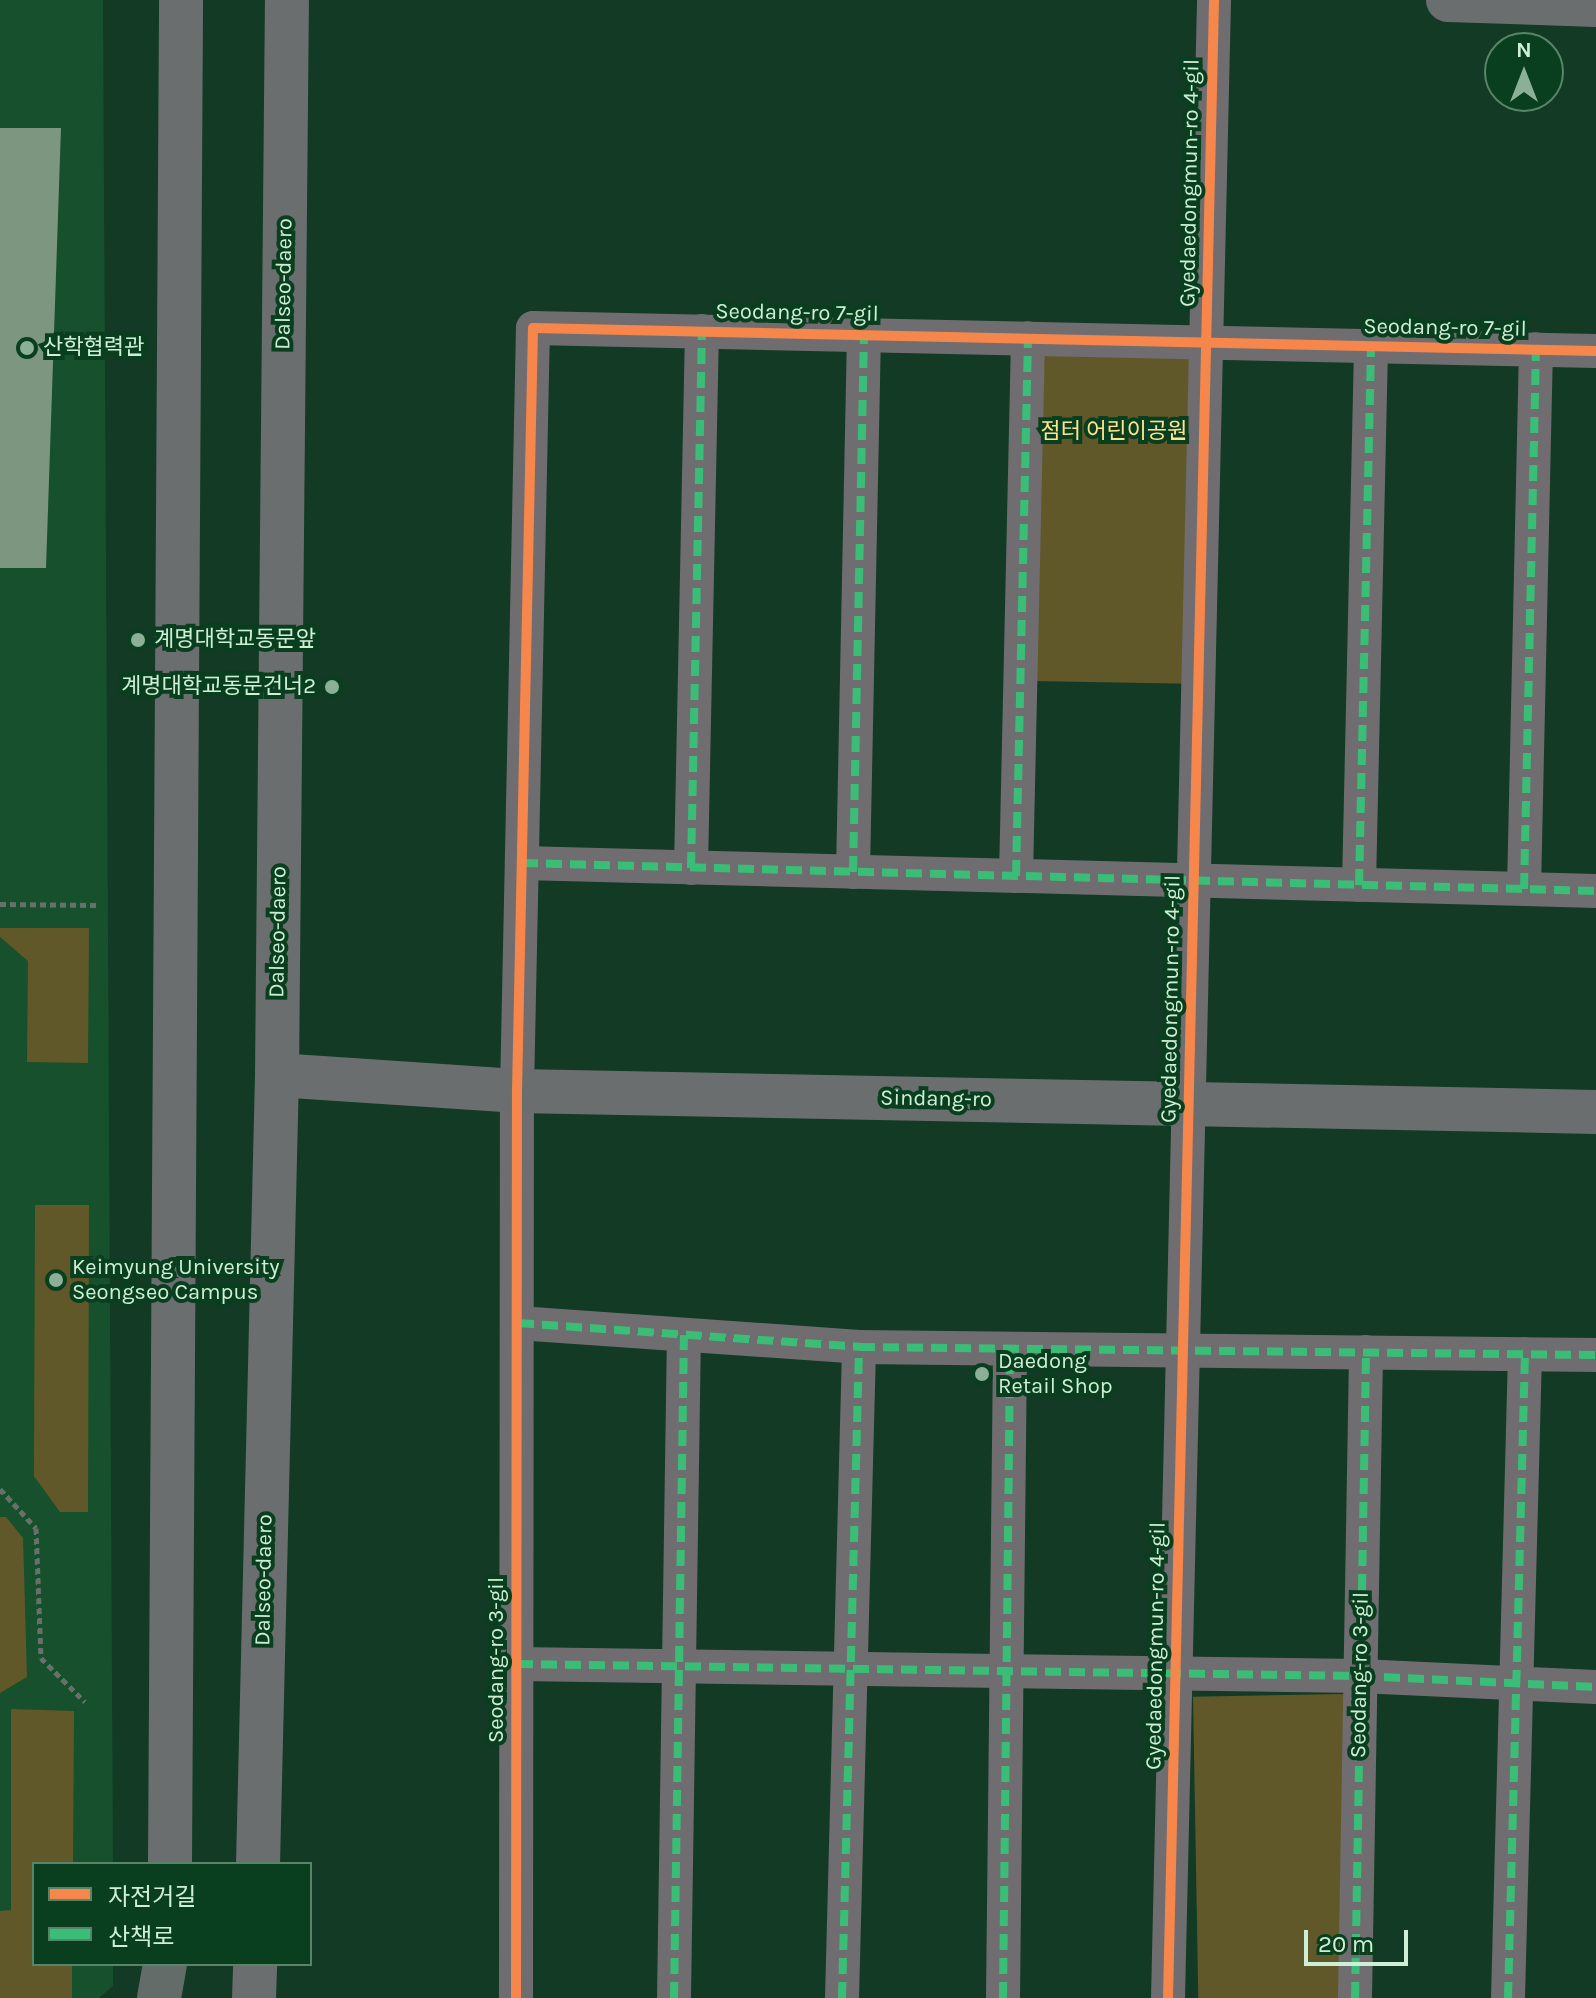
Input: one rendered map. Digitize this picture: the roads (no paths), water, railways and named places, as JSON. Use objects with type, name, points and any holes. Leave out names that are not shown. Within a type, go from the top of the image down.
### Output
[{"type":"main road","points":[[170,1862],[181,0]]},
{"type":"main road","name":"Dalseo-daero","points":[[258,1862],[277,1075],[287,0]]},
{"type":"main road","points":[[1448,0],[1596,5]]},
{"type":"main road","name":"Sindang-ro","points":[[277,1075],[517,1091],[1596,1112]]},
{"type":"main road","points":[[159,1998],[167,1966]]},
{"type":"main road","points":[[167,1966],[169,1998]]},
{"type":"main road","points":[[254,1998],[255,1966]]},
{"type":"street","name":"Gyedaedongmun-ro 4-gil","points":[[1168,1998],[1214,0]]},
{"type":"street","name":"Seodang-ro 7-gil","points":[[522,863],[533,328],[1596,351]]},
{"type":"street","name":"Seodang-ro 7-gil","points":[[691,868],[702,331]]},
{"type":"street","name":"Seodang-ro 7-gil","points":[[853,872],[864,335]]},
{"type":"street","points":[[1016,876],[1028,338]]},
{"type":"street","name":"Seodang-ro 7-gil","points":[[1359,885],[1371,346]]},
{"type":"street","name":"Seodang-ro 7-gil","points":[[1524,889],[1536,349]]},
{"type":"street","points":[[522,863],[1596,891]]},
{"type":"street","name":"Seodang-ro 3-gil","points":[[516,1998],[517,1091],[522,863]]},
{"type":"street","points":[[518,1323],[859,1347],[1596,1355]]},
{"type":"street","points":[[674,1998],[684,1335]]},
{"type":"street","points":[[842,1998],[859,1347]]},
{"type":"street","points":[[1003,1998],[1010,1349]]},
{"type":"street","name":"Seodang-ro 3-gil","points":[[1355,1998],[1366,1352]]},
{"type":"street","points":[[1508,1998],[1525,1354]]},
{"type":"street","points":[[517,1664],[1360,1676],[1596,1687]]},
{"type":"place","name":"산학협력관","points":[[27,348]]},
{"type":"place","name":"계명대학교동문앞","points":[[138,640]]},
{"type":"place","name":"계명대학교동문건너2","points":[[332,687]]},
{"type":"place","name":"Keimyung University Seongseo Campus","points":[[56,1280]]},
{"type":"place","name":"Daedong Retail Shop","points":[[982,1374]]},
{"type":"park label","name":"점터 어린이공원","points":[[1114,432]]}]
